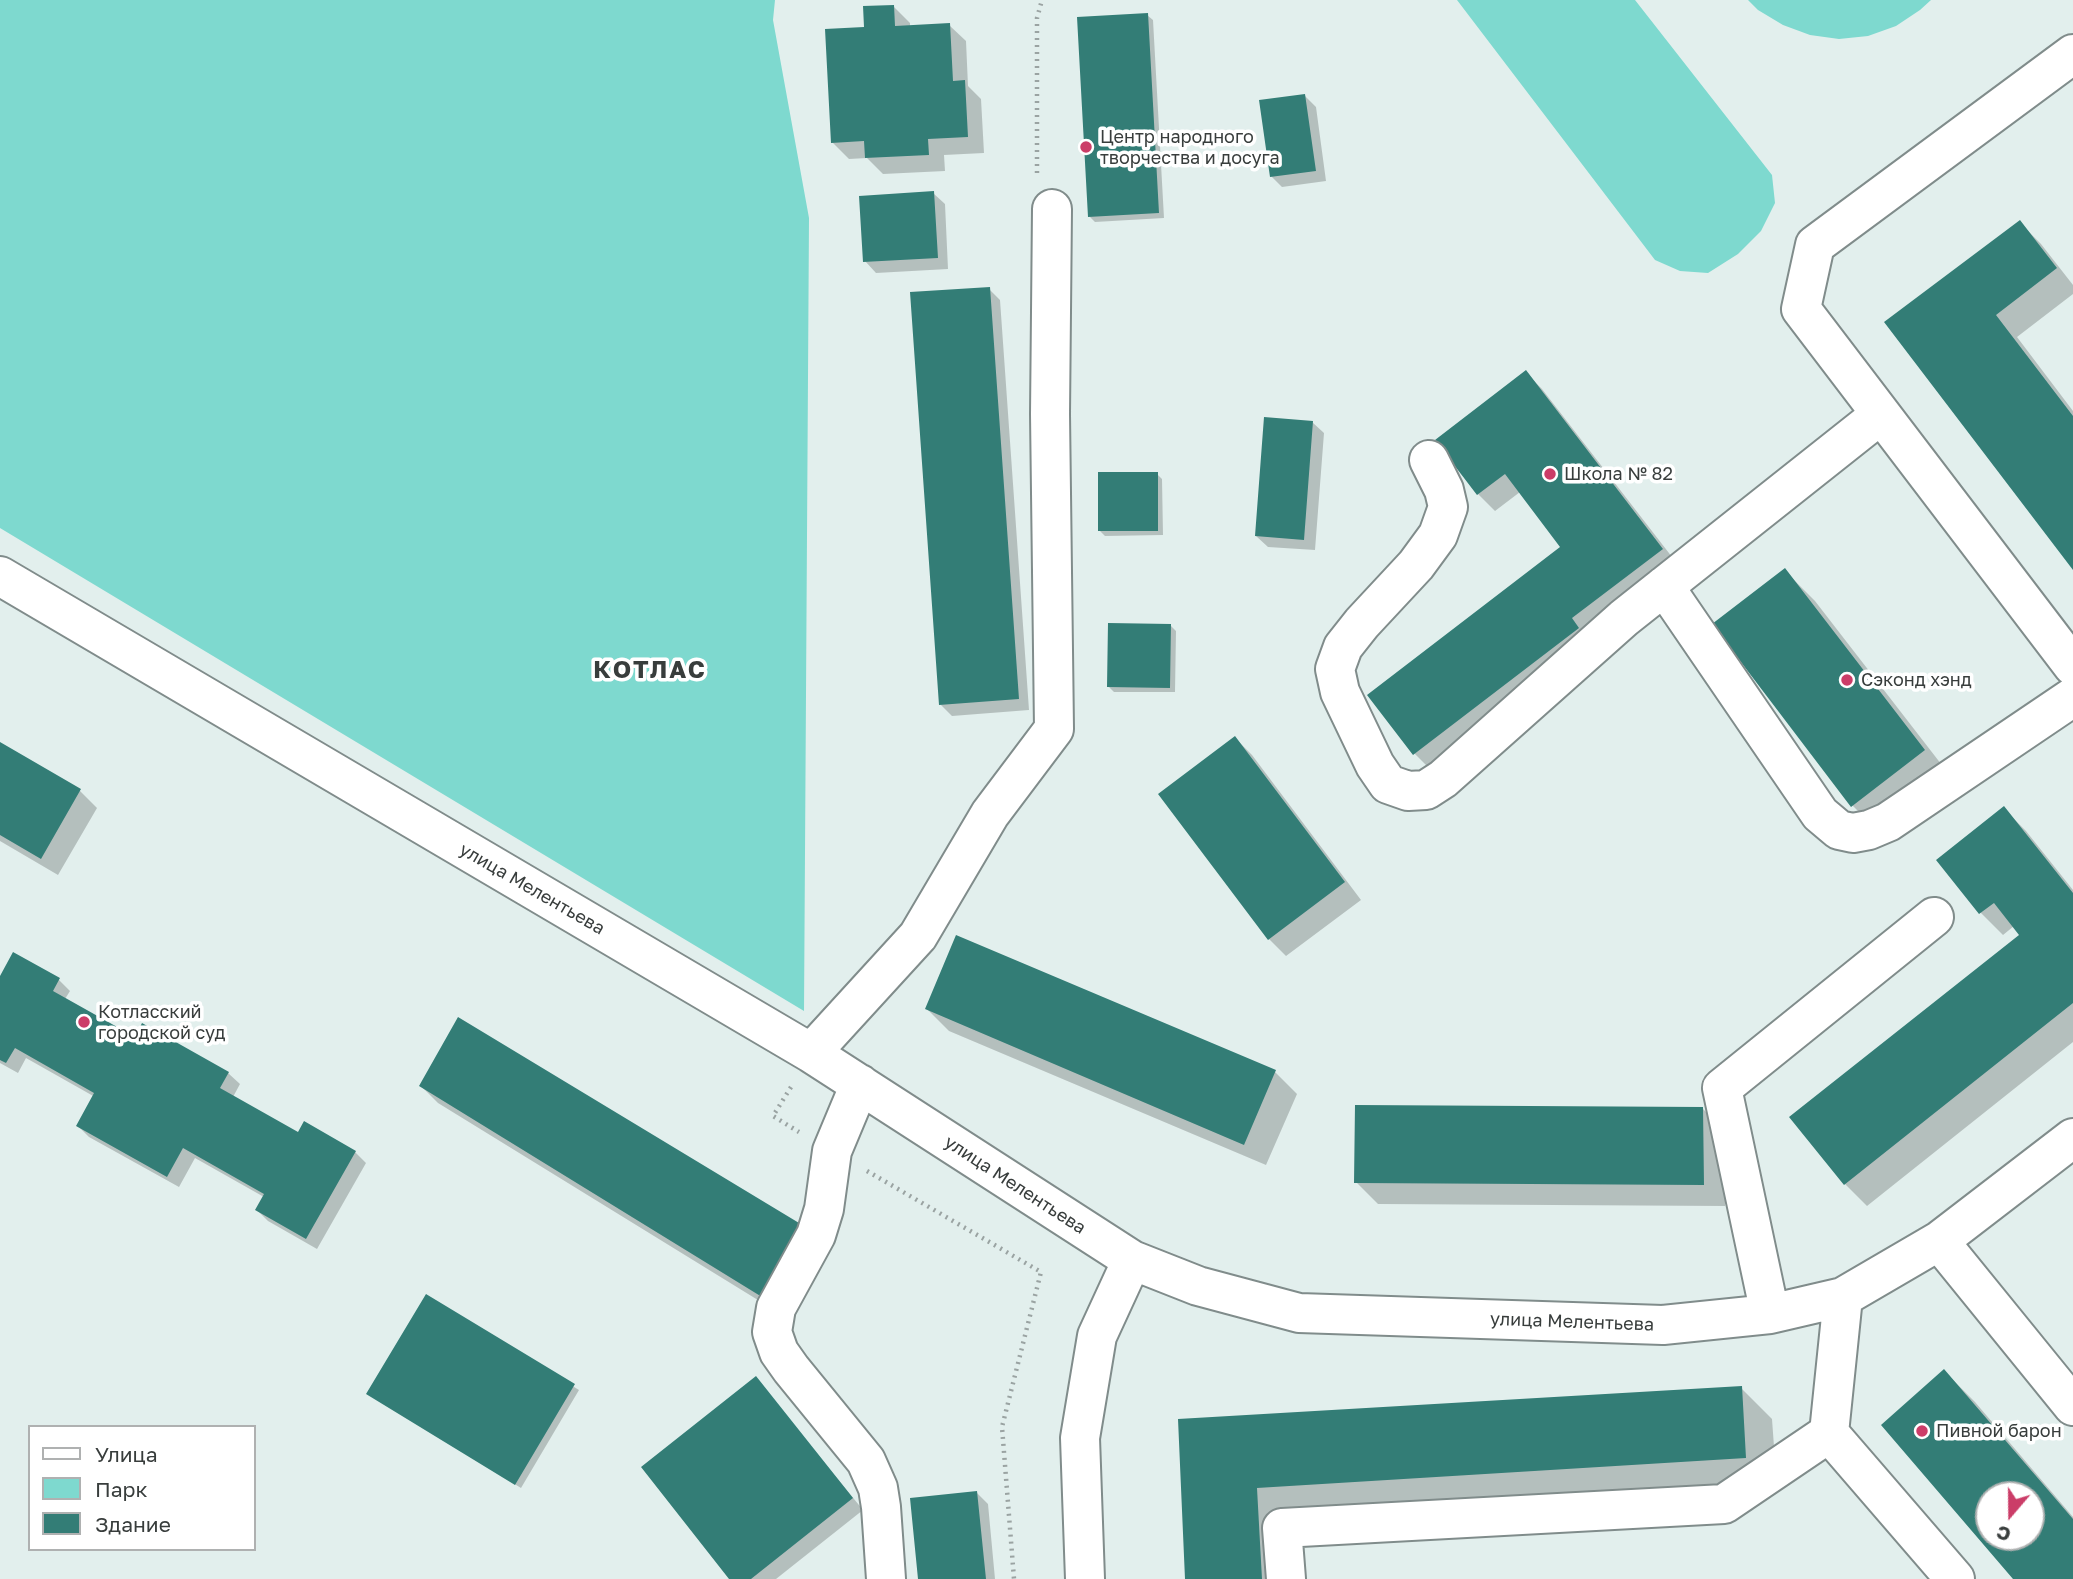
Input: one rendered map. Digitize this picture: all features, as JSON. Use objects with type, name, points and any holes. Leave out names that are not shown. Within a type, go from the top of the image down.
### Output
[{"type":"street","points":[[2073,54],[1815,245],[1801,309],[2073,666]]},
{"type":"street","points":[[811,1053],[918,936],[990,814],[1054,729],[1050,414],[1052,209]]},
{"type":"street","points":[[1429,460],[1444,490],[1448,508],[1438,535],[1416,565],[1343,647],[1335,669],[1340,692],[1375,765],[1388,784],[1408,791],[1426,790],[1443,779],[1624,618],[1881,415]]},
{"type":"street","name":"улица Мелентьева","points":[[0,576],[811,1053],[1132,1260],[1198,1286],[1299,1312],[1663,1325],[1770,1314],[1843,1297],[1939,1241],[2073,1138]]},
{"type":"street","points":[[1664,586],[1820,814],[1839,830],[1853,833],[1888,822],[2073,697]]},
{"type":"street","points":[[1770,1314],[1722,1088],[1934,918]]},
{"type":"street","points":[[860,1084],[832,1151],[824,1209],[816,1235],[776,1308],[772,1332],[779,1352],[791,1369],[866,1461],[878,1488],[886,1579]]},
{"type":"street","points":[[1939,1241],[2073,1404]]},
{"type":"street","points":[[1085,1579],[1080,1438],[1097,1336],[1132,1260]]},
{"type":"street","points":[[1843,1297],[1829,1433],[1955,1579]]},
{"type":"street","points":[[1286,1579],[1282,1528],[1724,1504],[1829,1433]]},
{"type":"green space","points":[[0,0],[775,0],[773,20],[809,218],[804,1011],[0,528]]},
{"type":"green space","points":[[1457,0],[1635,0],[1772,175],[1775,203],[1761,231],[1738,254],[1708,273],[1680,271],[1655,260]]},
{"type":"green space","points":[[1748,0],[1931,0],[1896,26],[1868,36],[1839,39],[1810,35],[1783,25],[1758,10]]},
{"type":"building","points":[[894,5],[895,26],[950,23],[953,81],[965,80],[968,137],[928,139],[929,155],[865,158],[864,141],[831,143],[825,29],[864,27],[863,6]]},
{"type":"building","points":[[1148,13],[1159,213],[1088,217],[1077,17]]},
{"type":"building","points":[[1305,94],[1316,171],[1270,177],[1259,100]]},
{"type":"building","points":[[934,191],[938,258],[863,262],[859,196]]},
{"type":"building","points":[[2020,220],[2057,268],[1996,315],[2073,416],[2073,570],[1884,322]]},
{"type":"building","points":[[990,287],[1019,699],[939,705],[910,292]]},
{"type":"building","points":[[1526,370],[1663,549],[1572,618],[1579,628],[1413,755],[1367,695],[1560,547],[1505,474],[1477,495],[1435,440]]},
{"type":"building","points":[[1264,417],[1313,421],[1304,540],[1255,536]]},
{"type":"building","points":[[1098,472],[1158,472],[1158,531],[1098,531]]},
{"type":"building","points":[[1785,568],[1925,750],[1851,807],[1712,624]]},
{"type":"building","points":[[1108,623],[1171,624],[1170,688],[1107,687]]},
{"type":"building","points":[[1235,736],[1345,882],[1268,940],[1158,794]]},
{"type":"building","points":[[0,742],[81,789],[41,859],[0,835]]},
{"type":"building","points":[[2004,806],[2073,893],[2073,1003],[1844,1185],[1789,1117],[2019,935],[1994,903],[1979,914],[1936,860]]},
{"type":"building","points":[[956,935],[1276,1070],[1244,1145],[925,1009]]},
{"type":"building","points":[[13,952],[60,978],[53,991],[135,1037],[142,1023],[229,1072],[220,1088],[298,1132],[304,1121],[356,1151],[306,1239],[255,1210],[264,1194],[183,1148],[167,1177],[76,1126],[94,1093],[15,1048],[6,1063],[0,1060],[0,976]]},
{"type":"building","points":[[458,1017],[804,1226],[762,1297],[419,1086]]},
{"type":"building","points":[[1355,1105],[1703,1107],[1704,1185],[1354,1183]]},
{"type":"building","points":[[426,1294],[575,1384],[515,1485],[366,1394]]},
{"type":"building","points":[[1944,1369],[2040,1481],[1975,1481],[1975,1535],[1881,1425]]},
{"type":"building","points":[[756,1376],[853,1498],[751,1579],[729,1579],[641,1467]]},
{"type":"building","points":[[1742,1386],[1746,1458],[1257,1488],[1262,1579],[1185,1579],[1178,1419]]},
{"type":"building","points":[[2045,1486],[2073,1519],[2073,1579],[2013,1579],[1989,1551],[2045,1551]]},
{"type":"building","points":[[977,1491],[986,1579],[918,1579],[910,1498]]},
{"type":"place","name":"Центр народного творчества и досуга","points":[[1086,147]]},
{"type":"place","name":"Школа № 82","points":[[1550,474]]},
{"type":"place","name":"Сэконд хэнд","points":[[1847,680]]},
{"type":"place","name":"Котласский городской суд","points":[[84,1022]]},
{"type":"place","name":"Пивной барон","points":[[1922,1431]]},
{"type":"district","name":"КОТЛАС","points":[[650,670]]}]
